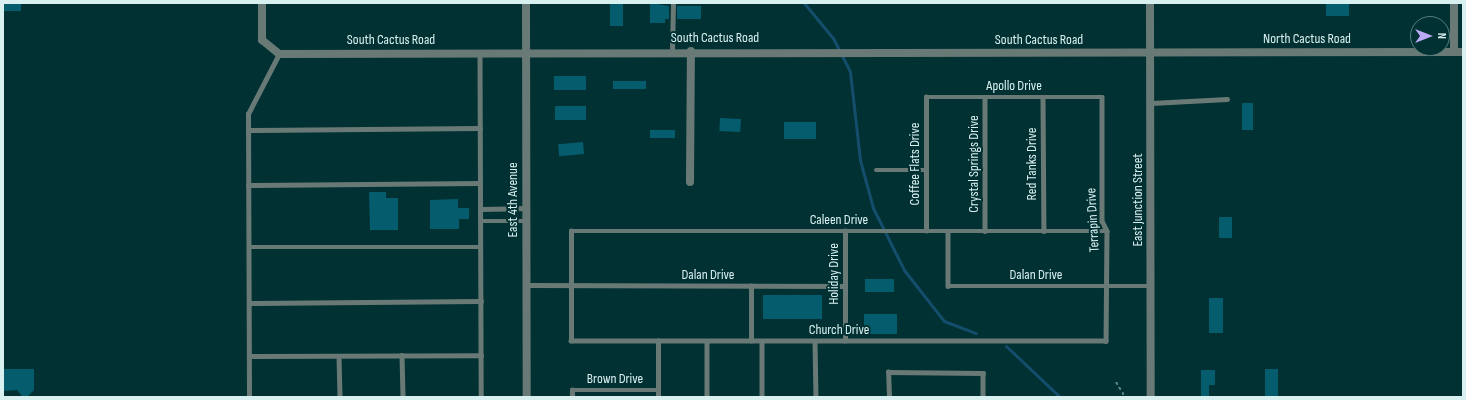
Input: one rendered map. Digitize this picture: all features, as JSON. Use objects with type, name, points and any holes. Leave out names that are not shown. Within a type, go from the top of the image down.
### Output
[{"type":"street","points":[[262,3],[262,40],[280,54]]},
{"type":"street","name":"East 4th Avenue","points":[[526,3],[527,397]]},
{"type":"street","name":"East Junction Street","points":[[1150,3],[1151,397]]},
{"type":"street","points":[[1454,3],[1454,52]]},
{"type":"street","name":"South Cactus Road","points":[[280,54],[672,51],[1150,53]]},
{"type":"street","points":[[690,182],[691,51]]},
{"type":"street","name":"North Cactus Road","points":[[1150,53],[1463,52]]},
{"type":"lane","points":[[672,51],[673,3]]},
{"type":"lane","points":[[480,53],[481,397]]},
{"type":"lane","points":[[249,397],[248,114],[280,54]]},
{"type":"lane","name":"Apollo Drive","points":[[926,97],[1102,97]]},
{"type":"lane","name":"Coffee Flats Drive","points":[[926,97],[926,231]]},
{"type":"lane","name":"Crystal Springs Drive","points":[[985,97],[985,231]]},
{"type":"lane","name":"Red Tanks Drive","points":[[1043,97],[1044,231]]},
{"type":"lane","name":"Terrapin Drive","points":[[1102,97],[1102,221],[1106,231],[1106,341]]},
{"type":"lane","points":[[1150,103],[1227,99]]},
{"type":"lane","points":[[248,130],[480,128]]},
{"type":"lane","points":[[876,170],[926,170]]},
{"type":"lane","points":[[248,185],[480,183]]},
{"type":"lane","points":[[480,209],[526,208]]},
{"type":"lane","points":[[480,222],[526,221]]},
{"type":"lane","name":"Caleen Drive","points":[[571,286],[571,231],[1106,231]]},
{"type":"lane","name":"Holiday Drive","points":[[845,231],[845,341]]},
{"type":"lane","name":"Dalan Drive","points":[[948,231],[948,286],[1106,286]]},
{"type":"lane","points":[[249,247],[480,247]]},
{"type":"lane","name":"Dalan Drive","points":[[526,285],[845,286]]},
{"type":"lane","name":"Church Drive","points":[[571,286],[571,341],[1106,341]]},
{"type":"lane","points":[[750,341],[751,286]]},
{"type":"lane","points":[[1106,286],[1151,286]]},
{"type":"lane","points":[[249,303],[481,301]]},
{"type":"lane","points":[[658,341],[658,397]]},
{"type":"lane","points":[[707,341],[708,397]]},
{"type":"lane","points":[[762,341],[762,397]]},
{"type":"lane","points":[[815,341],[816,397]]},
{"type":"lane","points":[[402,355],[403,397]]},
{"type":"lane","points":[[249,356],[481,355]]},
{"type":"lane","points":[[340,356],[340,397]]},
{"type":"lane","points":[[889,397],[888,372],[983,373],[983,397]]},
{"type":"lane","name":"Brown Drive","points":[[572,397],[572,390],[658,390]]},
{"type":"path","points":[[1116,382],[1125,397]]},
{"type":"building","points":[[3,3],[21,3],[21,11],[3,11]]},
{"type":"building","points":[[610,3],[623,3],[623,26],[610,26]]},
{"type":"building","points":[[650,3],[669,6],[669,19],[665,19],[665,23],[650,23]]},
{"type":"building","points":[[1326,3],[1349,3],[1349,16],[1326,16]]},
{"type":"building","points":[[677,6],[701,6],[701,19],[677,19]]},
{"type":"building","points":[[554,76],[586,76],[586,90],[554,90]]},
{"type":"building","points":[[613,81],[646,81],[646,89],[613,89]]},
{"type":"building","points":[[1242,103],[1253,103],[1253,130],[1242,130]]},
{"type":"building","points":[[555,106],[586,106],[586,120],[555,120]]},
{"type":"building","points":[[720,118],[741,119],[740,132],[719,131]]},
{"type":"building","points":[[784,122],[816,122],[816,139],[784,139]]},
{"type":"building","points":[[650,130],[675,130],[675,138],[650,138]]},
{"type":"building","points":[[583,142],[584,154],[559,156],[558,144]]},
{"type":"building","points":[[369,192],[386,192],[386,198],[398,198],[398,230],[370,230]]},
{"type":"building","points":[[458,199],[458,208],[469,208],[469,219],[459,219],[459,229],[430,229],[430,200]]},
{"type":"building","points":[[1219,217],[1232,217],[1232,238],[1219,238]]},
{"type":"building","points":[[865,279],[894,279],[894,292],[865,292]]},
{"type":"building","points":[[763,295],[822,295],[822,319],[763,319]]},
{"type":"building","points":[[1209,298],[1223,298],[1223,333],[1209,333]]},
{"type":"building","points":[[864,314],[897,314],[897,334],[864,334]]},
{"type":"building","points":[[3,369],[34,369],[34,390],[28,396],[22,396],[17,390],[3,391]]},
{"type":"building","points":[[1265,369],[1278,369],[1278,397],[1265,397]]},
{"type":"building","points":[[1201,370],[1215,370],[1215,385],[1209,385],[1209,397],[1201,397]]},
{"type":"waterway","points":[[804,3],[833,38],[850,72],[860,160],[873,208],[904,270],[944,321],[976,333]]},
{"type":"waterway","points":[[1006,346],[1060,397]]}]
